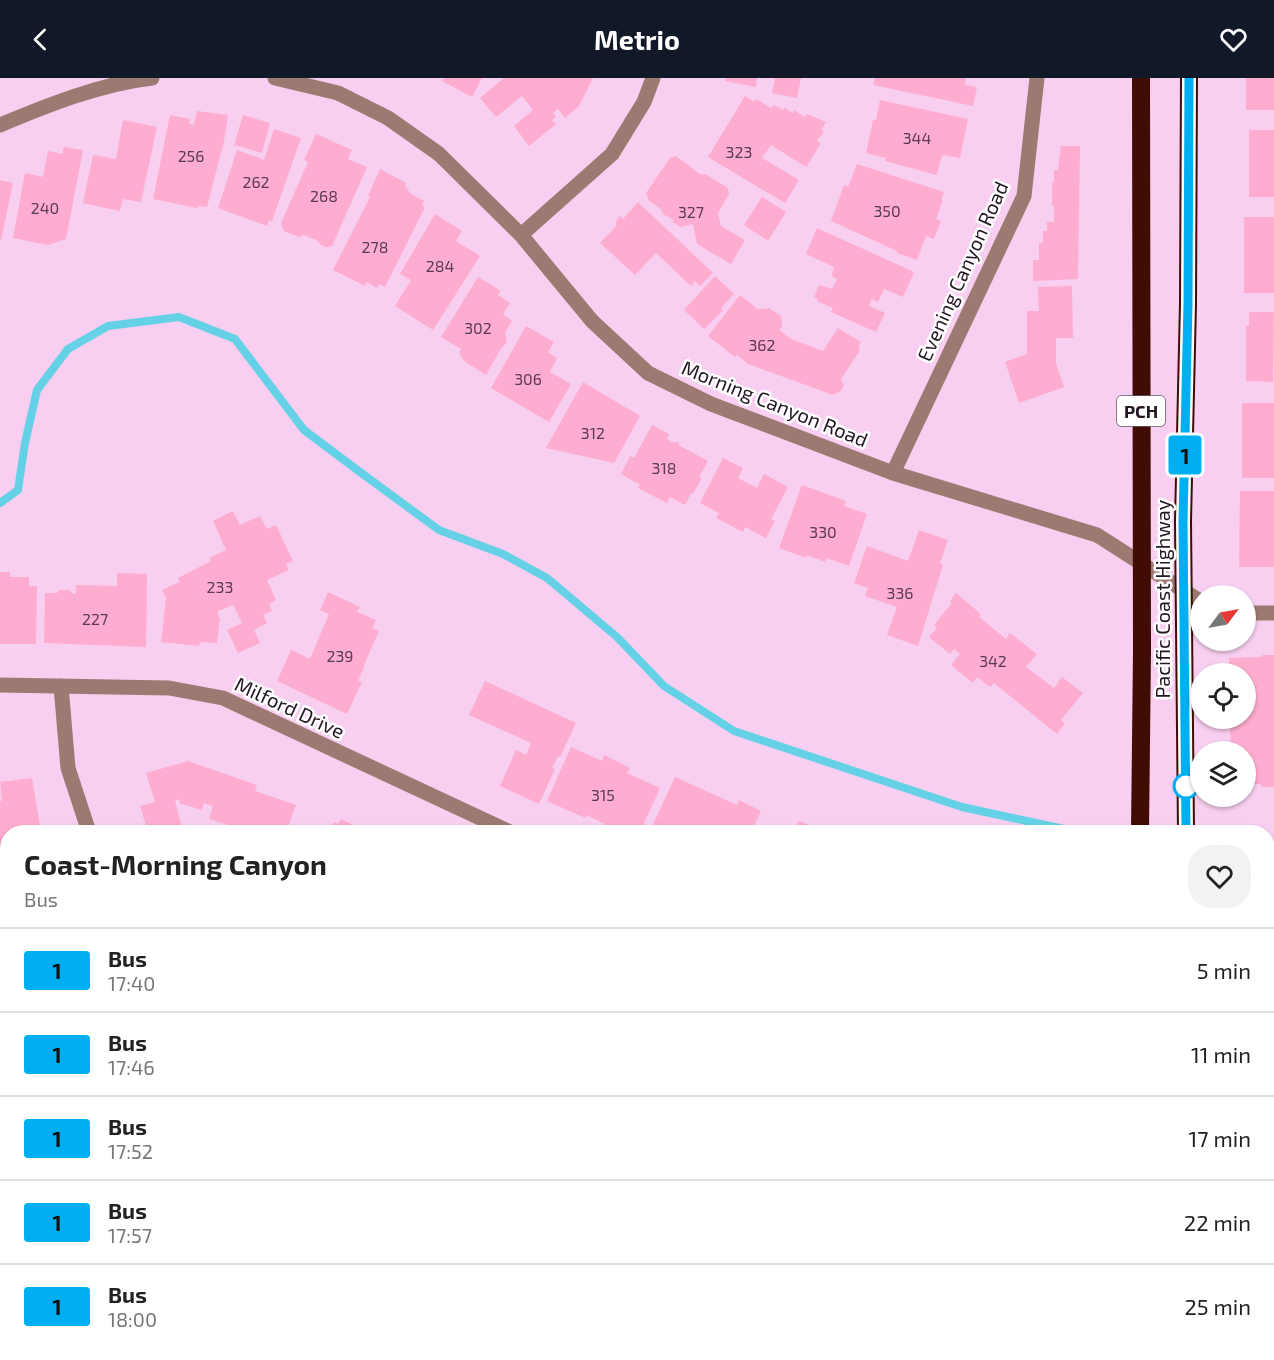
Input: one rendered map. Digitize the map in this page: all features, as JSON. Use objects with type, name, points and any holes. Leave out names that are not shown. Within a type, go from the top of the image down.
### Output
[{"type":"highway","name":"Pacific Coast Highway","points":[[1140,825],[1141,78]]},
{"type":"highway","name":"Pacific Coast Highway","points":[[1186,825],[1184,592],[1189,78]]},
{"type":"street","points":[[0,126],[42,107],[105,87],[152,78]]},
{"type":"street","name":"Morning Canyon Road","points":[[275,78],[338,93],[387,118],[439,154],[520,235],[592,321],[648,373],[711,404],[893,473],[1097,535],[1190,595]]},
{"type":"street","points":[[520,235],[612,154],[644,102],[653,78]]},
{"type":"street","name":"Evening Canyon Road","points":[[893,473],[1024,196],[1037,78]]},
{"type":"street","points":[[1256,614],[1274,613]]},
{"type":"street","name":"Milford Drive","points":[[0,685],[169,688],[223,698],[495,825]]},
{"type":"street","points":[[61,686],[68,768],[87,825]]},
{"type":"building","points":[[444,78],[482,78],[472,97],[442,81]]},
{"type":"building","points":[[504,78],[593,78],[579,106],[565,118],[558,109],[553,113],[556,117],[552,120],[556,124],[529,146],[514,126],[533,110],[522,96],[496,117],[480,98]]},
{"type":"building","points":[[726,78],[757,78],[756,87],[725,81]]},
{"type":"building","points":[[775,78],[801,78],[797,98],[772,93]]},
{"type":"building","points":[[875,78],[966,78],[965,85],[977,87],[973,106],[873,85]]},
{"type":"building","points":[[1246,78],[1274,78],[1274,110],[1246,110]]},
{"type":"building","points":[[745,96],[754,102],[756,99],[771,108],[774,105],[793,113],[794,110],[805,117],[807,114],[826,122],[821,130],[824,131],[817,141],[821,143],[806,167],[771,145],[762,158],[799,180],[785,203],[708,157]]},
{"type":"building","points":[[880,100],[968,119],[960,158],[942,155],[937,175],[885,161],[886,158],[866,153]]},
{"type":"building","points":[[197,111],[228,115],[224,141],[207,207],[198,206],[197,208],[153,199],[170,115],[190,119],[189,124],[194,125]]},
{"type":"building","points":[[243,115],[270,123],[262,153],[234,145]]},
{"type":"building","points":[[123,120],[157,127],[141,202],[123,199],[120,211],[83,203],[93,155],[116,159]]},
{"type":"building","points":[[274,129],[301,138],[272,221],[269,220],[267,226],[218,208],[237,150],[264,160]]},
{"type":"building","points":[[1249,130],[1274,130],[1274,197],[1249,197]]},
{"type":"building","points":[[316,134],[352,150],[348,159],[367,167],[332,246],[325,247],[304,235],[299,237],[284,231],[281,223],[308,162],[304,160]]},
{"type":"building","points":[[1061,146],[1080,146],[1078,279],[1033,281],[1033,260],[1039,260],[1039,243],[1043,243],[1043,231],[1047,231],[1047,222],[1054,222],[1052,182],[1054,183],[1054,170],[1058,170]]},
{"type":"building","points":[[64,147],[83,150],[66,239],[48,245],[13,238],[25,173],[43,177],[48,151],[62,154]]},
{"type":"building","points":[[676,156],[701,175],[705,174],[728,188],[729,194],[718,213],[721,226],[745,240],[731,264],[697,244],[693,224],[681,227],[649,201],[646,193],[670,158]]},
{"type":"building","points":[[857,164],[944,192],[936,219],[941,221],[934,239],[926,236],[917,260],[897,253],[831,221],[844,185],[848,187]]},
{"type":"building","points":[[380,169],[406,183],[405,186],[411,194],[424,201],[422,205],[425,207],[385,287],[379,284],[377,288],[367,282],[365,286],[333,270],[370,197],[368,196]]},
{"type":"building","points":[[0,180],[13,183],[1,240],[0,239]]},
{"type":"building","points":[[762,197],[786,212],[768,241],[744,225]]},
{"type":"building","points":[[638,202],[713,273],[700,286],[695,281],[691,286],[656,253],[635,275],[600,243],[617,225],[615,223],[620,216],[623,219]]},
{"type":"building","points":[[435,214],[462,231],[456,241],[480,256],[433,330],[395,306],[411,280],[400,274]]},
{"type":"building","points":[[1244,217],[1274,217],[1274,293],[1244,293]]},
{"type":"building","points":[[817,228],[914,272],[903,297],[884,289],[878,302],[872,299],[869,306],[885,313],[876,332],[831,312],[833,308],[817,301],[818,299],[814,297],[819,285],[832,289],[837,279],[832,274],[834,267],[806,254]]},
{"type":"building","points":[[715,276],[734,294],[721,308],[723,310],[704,329],[684,310]]},
{"type":"building","points":[[478,277],[501,291],[498,295],[510,303],[503,314],[512,321],[505,333],[507,342],[486,375],[464,361],[459,353],[461,349],[441,337]]},
{"type":"building","points":[[1072,286],[1073,338],[1056,338],[1056,363],[1064,387],[1019,403],[1005,362],[1027,354],[1027,311],[1039,311],[1038,287]]},
{"type":"building","points":[[740,295],[758,309],[769,308],[781,316],[782,327],[779,330],[791,339],[823,351],[838,328],[861,342],[858,346],[859,352],[841,379],[844,385],[841,391],[833,395],[748,364],[708,336]]},
{"type":"building","points":[[1249,312],[1274,312],[1273,382],[1246,381],[1246,326],[1249,326]]},
{"type":"building","points":[[526,326],[554,342],[548,352],[557,358],[550,372],[571,384],[549,422],[491,388]]},
{"type":"building","points":[[583,382],[640,416],[614,463],[546,448]]},
{"type":"building","points":[[1242,403],[1274,403],[1274,478],[1242,478]]},
{"type":"building","points":[[652,425],[669,434],[667,439],[678,442],[680,446],[708,461],[699,477],[702,478],[685,505],[670,497],[667,503],[638,488],[640,485],[621,474],[630,456],[634,458]]},
{"type":"building","points":[[723,458],[743,468],[738,478],[757,488],[764,474],[788,487],[771,519],[775,521],[766,538],[745,527],[743,532],[716,518],[719,513],[700,503]]},
{"type":"building","points":[[802,485],[846,501],[844,506],[867,514],[849,566],[826,558],[825,562],[807,555],[806,558],[779,548]]},
{"type":"building","points":[[1240,491],[1274,491],[1274,567],[1239,567]]},
{"type":"building","points":[[233,511],[240,525],[260,516],[267,529],[276,525],[293,561],[286,564],[289,570],[267,580],[276,600],[269,604],[272,611],[263,615],[267,623],[254,630],[260,643],[238,653],[227,630],[242,623],[233,605],[218,611],[220,618],[217,643],[200,642],[199,646],[161,642],[166,598],[162,590],[180,582],[178,578],[211,561],[209,558],[226,550],[213,521]]},
{"type":"building","points":[[919,530],[948,540],[940,563],[943,565],[918,646],[887,635],[897,607],[865,596],[868,588],[854,583],[867,546],[908,561]]},
{"type":"building","points":[[0,572],[10,572],[10,577],[29,577],[29,586],[37,586],[36,644],[0,644]]},
{"type":"building","points":[[117,573],[147,574],[146,647],[44,643],[45,593],[70,590],[76,594],[76,585],[117,586]]},
{"type":"building","points":[[328,592],[360,607],[357,612],[376,620],[372,628],[379,631],[358,681],[362,682],[347,714],[277,681],[291,650],[310,659],[329,614],[320,610]]},
{"type":"building","points":[[956,593],[981,614],[979,617],[1006,639],[1010,633],[1037,654],[1026,667],[1054,688],[1062,677],[1083,693],[1061,720],[1065,723],[1057,734],[994,683],[990,687],[977,677],[973,683],[951,665],[960,654],[954,649],[950,654],[929,637],[937,628],[934,625],[952,603],[950,601]]},
{"type":"building","points":[[1262,655],[1274,655],[1274,787],[1261,787],[1261,784],[1256,784],[1256,741],[1231,741],[1230,729],[1256,729],[1256,663],[1229,663],[1229,658],[1262,657]]},
{"type":"building","points":[[485,681],[576,723],[560,757],[558,756],[552,768],[555,769],[539,804],[500,786],[516,750],[526,755],[531,743],[469,715]]},
{"type":"building","points":[[571,747],[602,761],[604,755],[630,768],[627,773],[660,788],[643,825],[605,825],[586,815],[585,818],[547,801]]},
{"type":"building","points":[[188,761],[257,785],[255,791],[296,805],[289,825],[229,825],[209,819],[213,806],[204,803],[202,810],[179,803],[180,799],[175,801],[181,825],[146,825],[140,806],[155,802],[146,773]]},
{"type":"building","points":[[675,777],[737,805],[739,800],[761,811],[754,825],[653,824]]},
{"type":"building","points":[[32,778],[40,825],[0,825],[0,801],[2,801],[0,782]]},
{"type":"building","points":[[341,819],[353,825],[332,825],[334,822],[338,824]]},
{"type":"building","points":[[799,821],[808,825],[797,825]]},
{"type":"waterway","points":[[0,503],[18,490],[25,443],[37,390],[68,349],[108,326],[179,317],[235,339],[304,430],[360,472],[439,530],[503,554],[547,578],[617,637],[664,686],[734,731],[962,807],[1046,825]]},
{"type":"bus line","name":"1","points":[[1186,825],[1183,521],[1188,304],[1189,78]]}]
